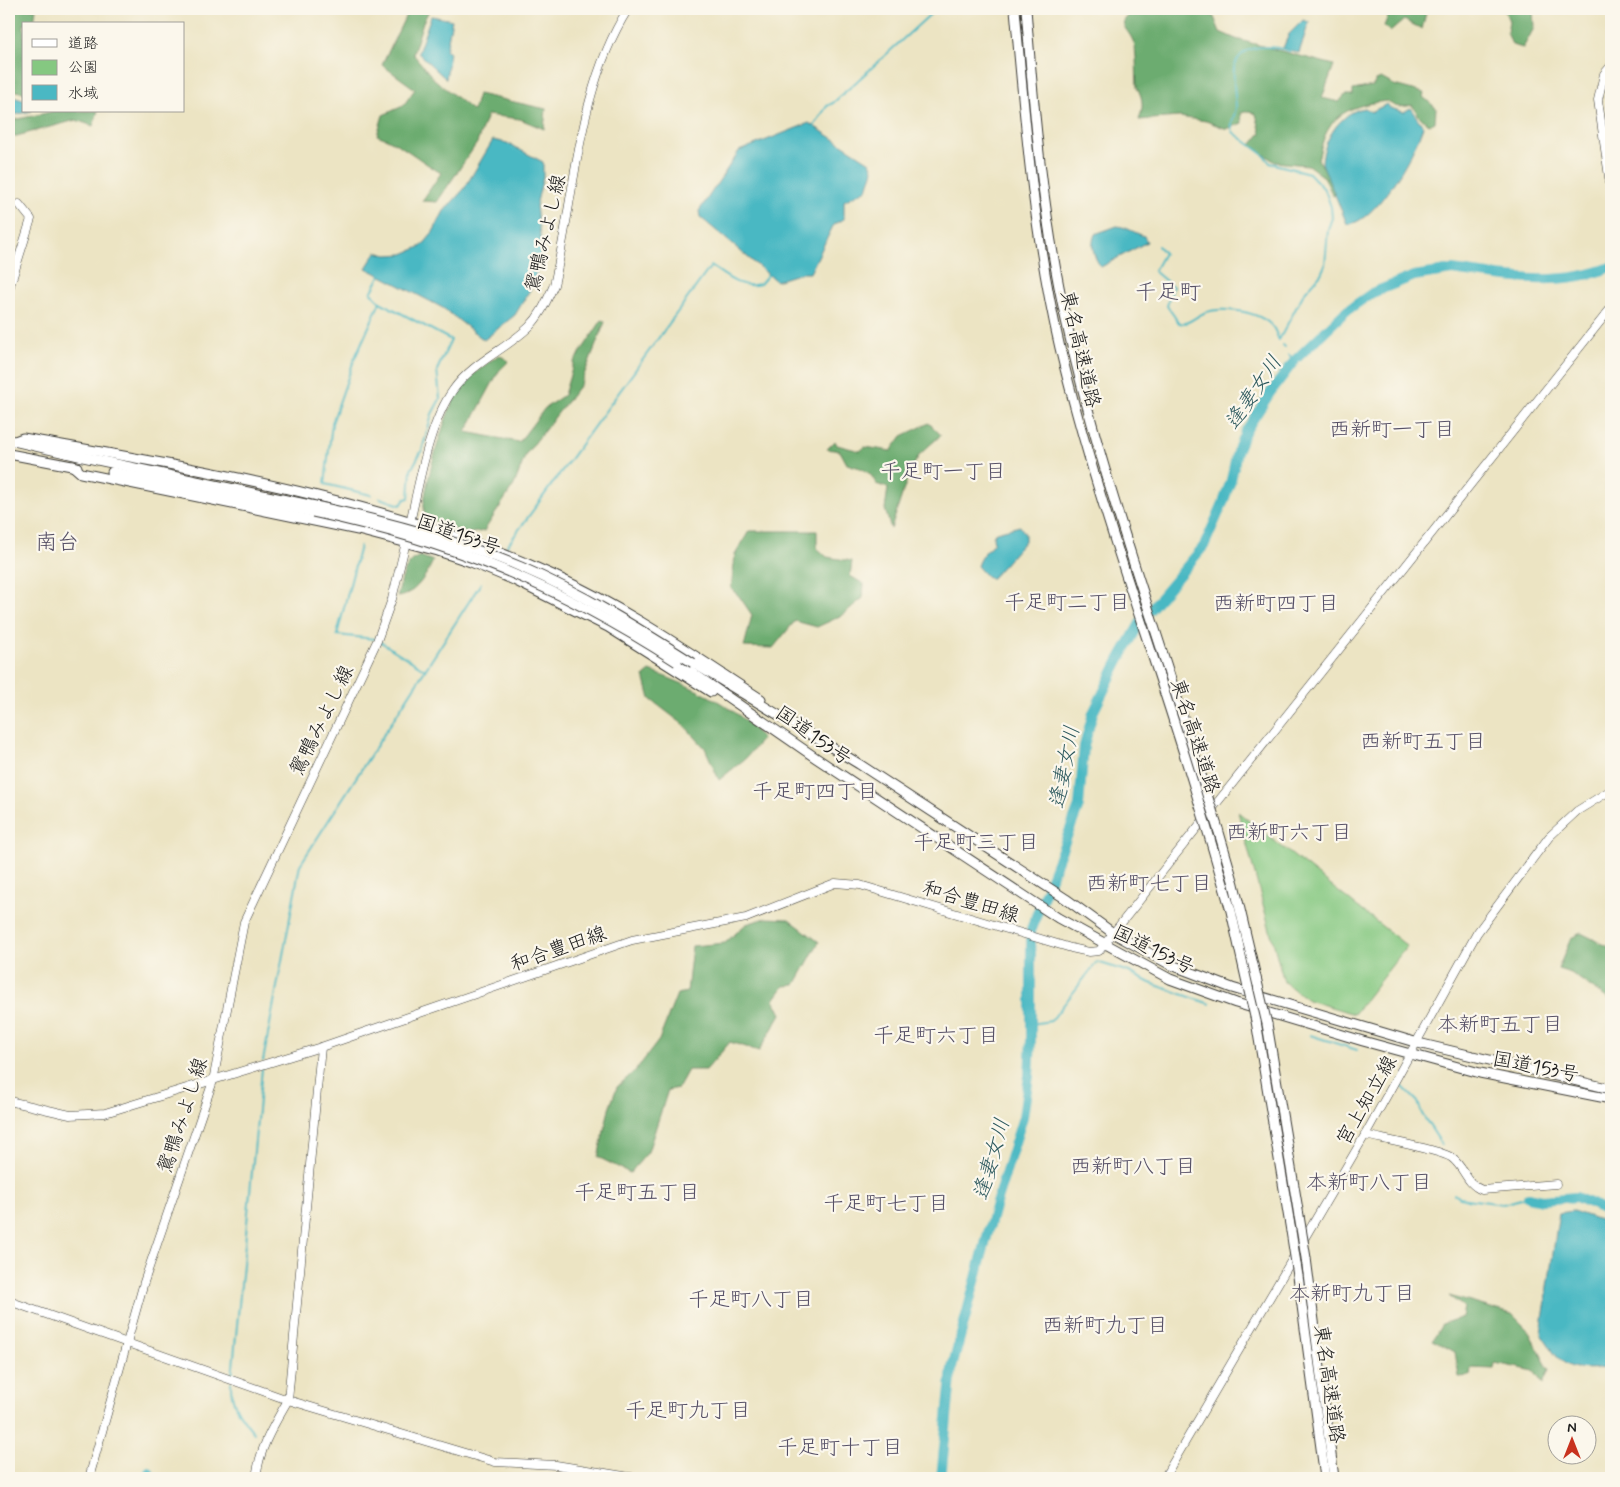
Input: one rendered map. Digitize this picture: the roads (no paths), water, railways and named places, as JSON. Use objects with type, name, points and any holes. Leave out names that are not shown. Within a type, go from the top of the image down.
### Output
[{"type":"highway","name":"東名高速道路","points":[[1016,9],[1032,174],[1051,306],[1075,404],[1127,581],[1176,724],[1231,911],[1256,1021],[1292,1231],[1325,1478]]},
{"type":"highway","name":"東名高速道路","points":[[1026,9],[1043,186],[1066,320],[1096,439],[1234,884],[1267,1024],[1306,1258],[1335,1478]]},
{"type":"highway","points":[[12,440],[23,438],[209,473],[332,500],[410,521],[473,542],[551,574],[594,595],[667,638],[766,702],[771,711]]},
{"type":"highway","name":"国道153号","points":[[12,440],[83,458],[314,509],[423,539],[524,576],[609,620],[677,662],[770,724],[850,781],[1058,918],[1104,945],[1170,979],[1210,994],[1362,1041],[1480,1072],[1611,1099]]},
{"type":"highway","name":"国道153号","points":[[9,454],[401,526],[473,548],[522,568],[609,611],[859,764],[1066,898],[1113,933],[1169,964],[1196,975],[1418,1043],[1553,1076],[1570,1076],[1611,1087]]},
{"type":"highway","points":[[73,466],[82,473],[310,519],[406,542],[471,562],[608,626],[757,721],[770,724]]},
{"type":"highway","points":[[1552,1088],[1560,1092],[1611,1104]]},
{"type":"main road","name":"鴛鴨みよし線","points":[[89,1478],[161,1227],[213,1081],[244,922],[377,641],[390,605],[434,431],[443,407],[454,389],[472,370],[530,325],[545,306],[554,285],[592,88],[609,43],[628,9]]},
{"type":"main road","points":[[1611,66],[1604,74],[1598,100],[1611,191]]},
{"type":"main road","points":[[9,289],[31,219],[19,204]]},
{"type":"main road","points":[[1104,945],[1611,308]]},
{"type":"main road","name":"宮上知立線","points":[[1164,1478],[1418,1043],[1477,933],[1537,851],[1561,824],[1577,811],[1611,790]]},
{"type":"main road","name":"和合豊田線","points":[[9,1101],[70,1115],[104,1113],[321,1047],[632,940],[746,918],[835,884],[860,885],[1042,940],[1094,952],[1104,945]]},
{"type":"main road","points":[[256,1478],[258,1460],[264,1442],[288,1400],[321,1047]]},
{"type":"main road","points":[[1365,1135],[1451,1157],[1464,1172],[1468,1181],[1474,1187],[1482,1190],[1556,1184]]},
{"type":"main road","points":[[9,1302],[288,1400],[495,1462],[556,1465],[617,1477],[636,1478]]},
{"type":"water","points":[[431,16],[452,20],[446,51],[450,52],[446,79],[418,53]]},
{"type":"water","points":[[1303,20],[1309,22],[1299,53],[1283,48],[1289,34]]},
{"type":"water","points":[[9,96],[22,99],[22,112],[27,112],[9,116]]},
{"type":"water","points":[[1387,104],[1390,108],[1404,112],[1410,108],[1423,126],[1412,152],[1382,200],[1358,221],[1347,224],[1322,163],[1326,145],[1335,128],[1348,115],[1356,110],[1365,108],[1371,112]]},
{"type":"water","points":[[809,123],[870,162],[873,170],[867,189],[844,201],[844,219],[834,224],[810,273],[801,273],[776,281],[700,217],[699,211],[739,151]]},
{"type":"water","points":[[493,140],[507,143],[543,162],[543,177],[536,206],[542,250],[533,285],[515,315],[484,340],[443,308],[366,268],[376,252],[387,255],[403,254],[422,246],[432,234],[444,211],[464,189]]},
{"type":"water","points":[[1117,226],[1144,236],[1147,242],[1101,267],[1096,260],[1094,251],[1095,234]]},
{"type":"water","points":[[1020,526],[1025,534],[1025,541],[992,578],[988,578],[977,566],[982,556],[994,542],[993,537],[996,532]]},
{"type":"water","points":[[1573,1211],[1611,1224],[1611,1368],[1585,1369],[1568,1365],[1556,1355],[1541,1333],[1559,1213]]},
{"type":"waterway","points":[[813,128],[827,106],[833,103],[936,9]]},
{"type":"waterway","points":[[1279,340],[1304,293],[1321,274],[1325,265],[1328,229],[1332,218],[1331,207],[1325,190],[1309,173],[1270,163],[1263,154],[1233,132],[1232,122],[1236,109],[1234,72],[1235,64],[1239,57],[1252,49],[1267,47],[1290,51],[1291,48]]},
{"type":"waterway","points":[[1158,246],[1164,253],[1154,271],[1173,287],[1167,306],[1179,323],[1186,323],[1204,313],[1212,311],[1240,311],[1250,313],[1266,321],[1273,327],[1279,340]]},
{"type":"waterway","points":[[507,546],[711,266],[734,281],[746,285],[760,284],[769,274]]},
{"type":"waterway","name":"逢妻女川","points":[[941,1478],[952,1368],[996,1203],[1023,1117],[1029,1076],[1031,1040],[1031,929],[1079,806],[1084,746],[1093,713],[1118,662],[1143,618],[1204,546],[1223,503],[1231,480],[1237,451],[1245,432],[1270,393],[1295,360],[1345,312],[1372,293],[1414,276],[1452,270],[1512,278],[1552,279],[1572,277],[1611,267]]},
{"type":"waterway","points":[[371,495],[325,484],[332,423],[354,360],[380,302],[371,293],[380,276]]},
{"type":"waterway","points":[[380,302],[451,340],[437,370],[440,399],[432,414],[422,450],[411,470],[409,498],[405,499],[401,505],[380,498]]},
{"type":"waterway","points":[[1289,355],[1295,360]]},
{"type":"waterway","points":[[360,546],[337,635],[375,639]]},
{"type":"waterway","points":[[263,1061],[300,865],[481,583]]},
{"type":"waterway","points":[[379,641],[424,669]]},
{"type":"waterway","points":[[1031,1024],[1051,1021],[1097,962],[1129,972],[1150,983],[1210,1004]]},
{"type":"waterway","points":[[1310,1035],[1357,1050]]},
{"type":"waterway","points":[[232,1377],[262,1069]]},
{"type":"waterway","points":[[1399,1083],[1418,1102],[1422,1114],[1442,1145]]},
{"type":"waterway","points":[[1454,1194],[1460,1198],[1503,1204],[1528,1197]]},
{"type":"waterway","points":[[1528,1197],[1542,1200],[1576,1197],[1611,1213]]},
{"type":"waterway","points":[[231,1382],[234,1404],[254,1433]]},
{"type":"waterway","points":[[148,1478],[149,1472]]},
{"type":"district","name":"千足町","points":[[1168,291]]},
{"type":"district","name":"西新町一丁目","points":[[1392,429]]},
{"type":"district","name":"千足町一丁目","points":[[943,471]]},
{"type":"district","name":"南台","points":[[57,541]]},
{"type":"district","name":"千足町二丁目","points":[[1067,602]]},
{"type":"district","name":"西新町四丁目","points":[[1276,603]]},
{"type":"district","name":"西新町五丁目","points":[[1423,741]]},
{"type":"district","name":"千足町四丁目","points":[[815,791]]},
{"type":"district","name":"西新町六丁目","points":[[1289,832]]},
{"type":"district","name":"千足町三丁目","points":[[976,842]]},
{"type":"district","name":"西新町七丁目","points":[[1149,883]]},
{"type":"district","name":"本新町五丁目","points":[[1500,1024]]},
{"type":"district","name":"千足町六丁目","points":[[936,1035]]},
{"type":"district","name":"西新町八丁目","points":[[1133,1166]]},
{"type":"district","name":"本新町八丁目","points":[[1369,1182]]},
{"type":"district","name":"千足町五丁目","points":[[637,1192]]},
{"type":"district","name":"千足町七丁目","points":[[886,1203]]},
{"type":"district","name":"本新町九丁目","points":[[1352,1293]]},
{"type":"district","name":"千足町八丁目","points":[[751,1299]]},
{"type":"district","name":"西新町九丁目","points":[[1105,1325]]},
{"type":"district","name":"千足町九丁目","points":[[688,1410]]},
{"type":"district","name":"千足町十丁目","points":[[840,1447]]}]
